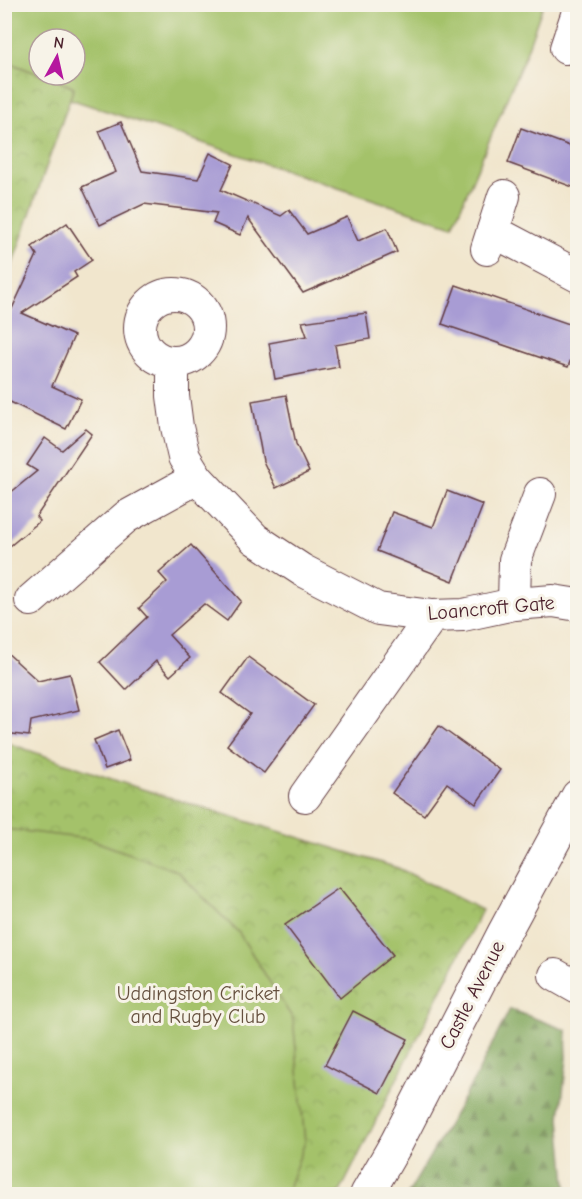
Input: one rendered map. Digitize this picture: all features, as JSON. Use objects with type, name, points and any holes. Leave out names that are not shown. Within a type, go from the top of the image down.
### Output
[{"type":"street","points":[[566,48],[578,12]]},
{"type":"street","points":[[504,196],[490,241],[578,276]]},
{"type":"street","name":"Loancroft Gate","points":[[173,363],[173,396],[177,427],[184,457],[197,478],[255,539],[302,570],[378,609],[432,616],[463,615],[514,604],[553,601],[578,605]]},
{"type":"street","points":[[31,600],[126,517],[197,478]]},
{"type":"street","points":[[514,604],[515,560],[540,494]]},
{"type":"street","points":[[305,796],[432,616]]},
{"type":"street","name":"Castle Avenue","points":[[367,1194],[397,1142],[578,796]]},
{"type":"green space","points":[[5,4],[543,5],[525,56],[453,226],[70,99],[74,87],[87,87],[87,27],[27,27],[27,69],[5,61]]},
{"type":"green space","points":[[4,61],[27,70],[27,87],[74,87],[4,286]]},
{"type":"green space","name":"Uddingston Cricket and Rugby Club","points":[[5,742],[126,784],[398,868],[482,910],[339,1194],[5,1194]]},
{"type":"green space","points":[[5,829],[89,839],[177,871],[239,933],[293,1019],[305,1142],[286,1194],[5,1194]]},
{"type":"green space","points":[[510,1009],[566,1030],[567,1058],[560,1118],[567,1194],[408,1194],[474,1080]]},
{"type":"building","points":[[121,122],[142,171],[198,179],[210,153],[233,164],[221,190],[281,216],[289,210],[307,234],[347,217],[358,241],[387,228],[397,252],[303,293],[248,218],[240,235],[213,223],[217,213],[144,204],[100,225],[82,187],[116,172],[99,131]]},
{"type":"building","points":[[521,128],[578,149],[578,189],[508,163]]},
{"type":"building","points":[[67,223],[92,260],[74,272],[77,277],[22,313],[74,336],[52,386],[81,399],[66,429],[4,399],[4,326],[37,255],[32,247]]},
{"type":"building","points":[[456,285],[578,327],[578,341],[568,367],[442,324]]},
{"type":"building","points":[[366,313],[370,339],[335,345],[339,367],[275,379],[269,343],[307,336],[302,322]]},
{"type":"building","points":[[286,395],[296,444],[309,472],[276,488],[263,461],[252,401]]},
{"type":"building","points":[[86,429],[92,434],[36,517],[40,521],[4,551],[4,498],[37,471],[27,465],[45,438],[62,450]]},
{"type":"building","points":[[447,491],[483,505],[453,581],[377,551],[392,512],[433,527]]},
{"type":"building","points":[[191,545],[241,601],[227,621],[204,604],[169,635],[190,658],[170,676],[156,661],[126,690],[100,662],[147,617],[139,608],[167,582],[159,573]]},
{"type":"building","points":[[4,650],[38,681],[70,674],[79,710],[31,721],[29,736],[4,733]]},
{"type":"building","points":[[248,657],[314,705],[264,773],[227,745],[250,714],[222,693]]},
{"type":"building","points":[[439,726],[500,770],[476,804],[447,783],[424,815],[392,793]]},
{"type":"building","points":[[118,730],[130,760],[105,769],[94,740]]},
{"type":"building","points":[[339,888],[393,955],[340,998],[285,925]]},
{"type":"building","points":[[353,1011],[408,1039],[380,1093],[325,1065]]}]
